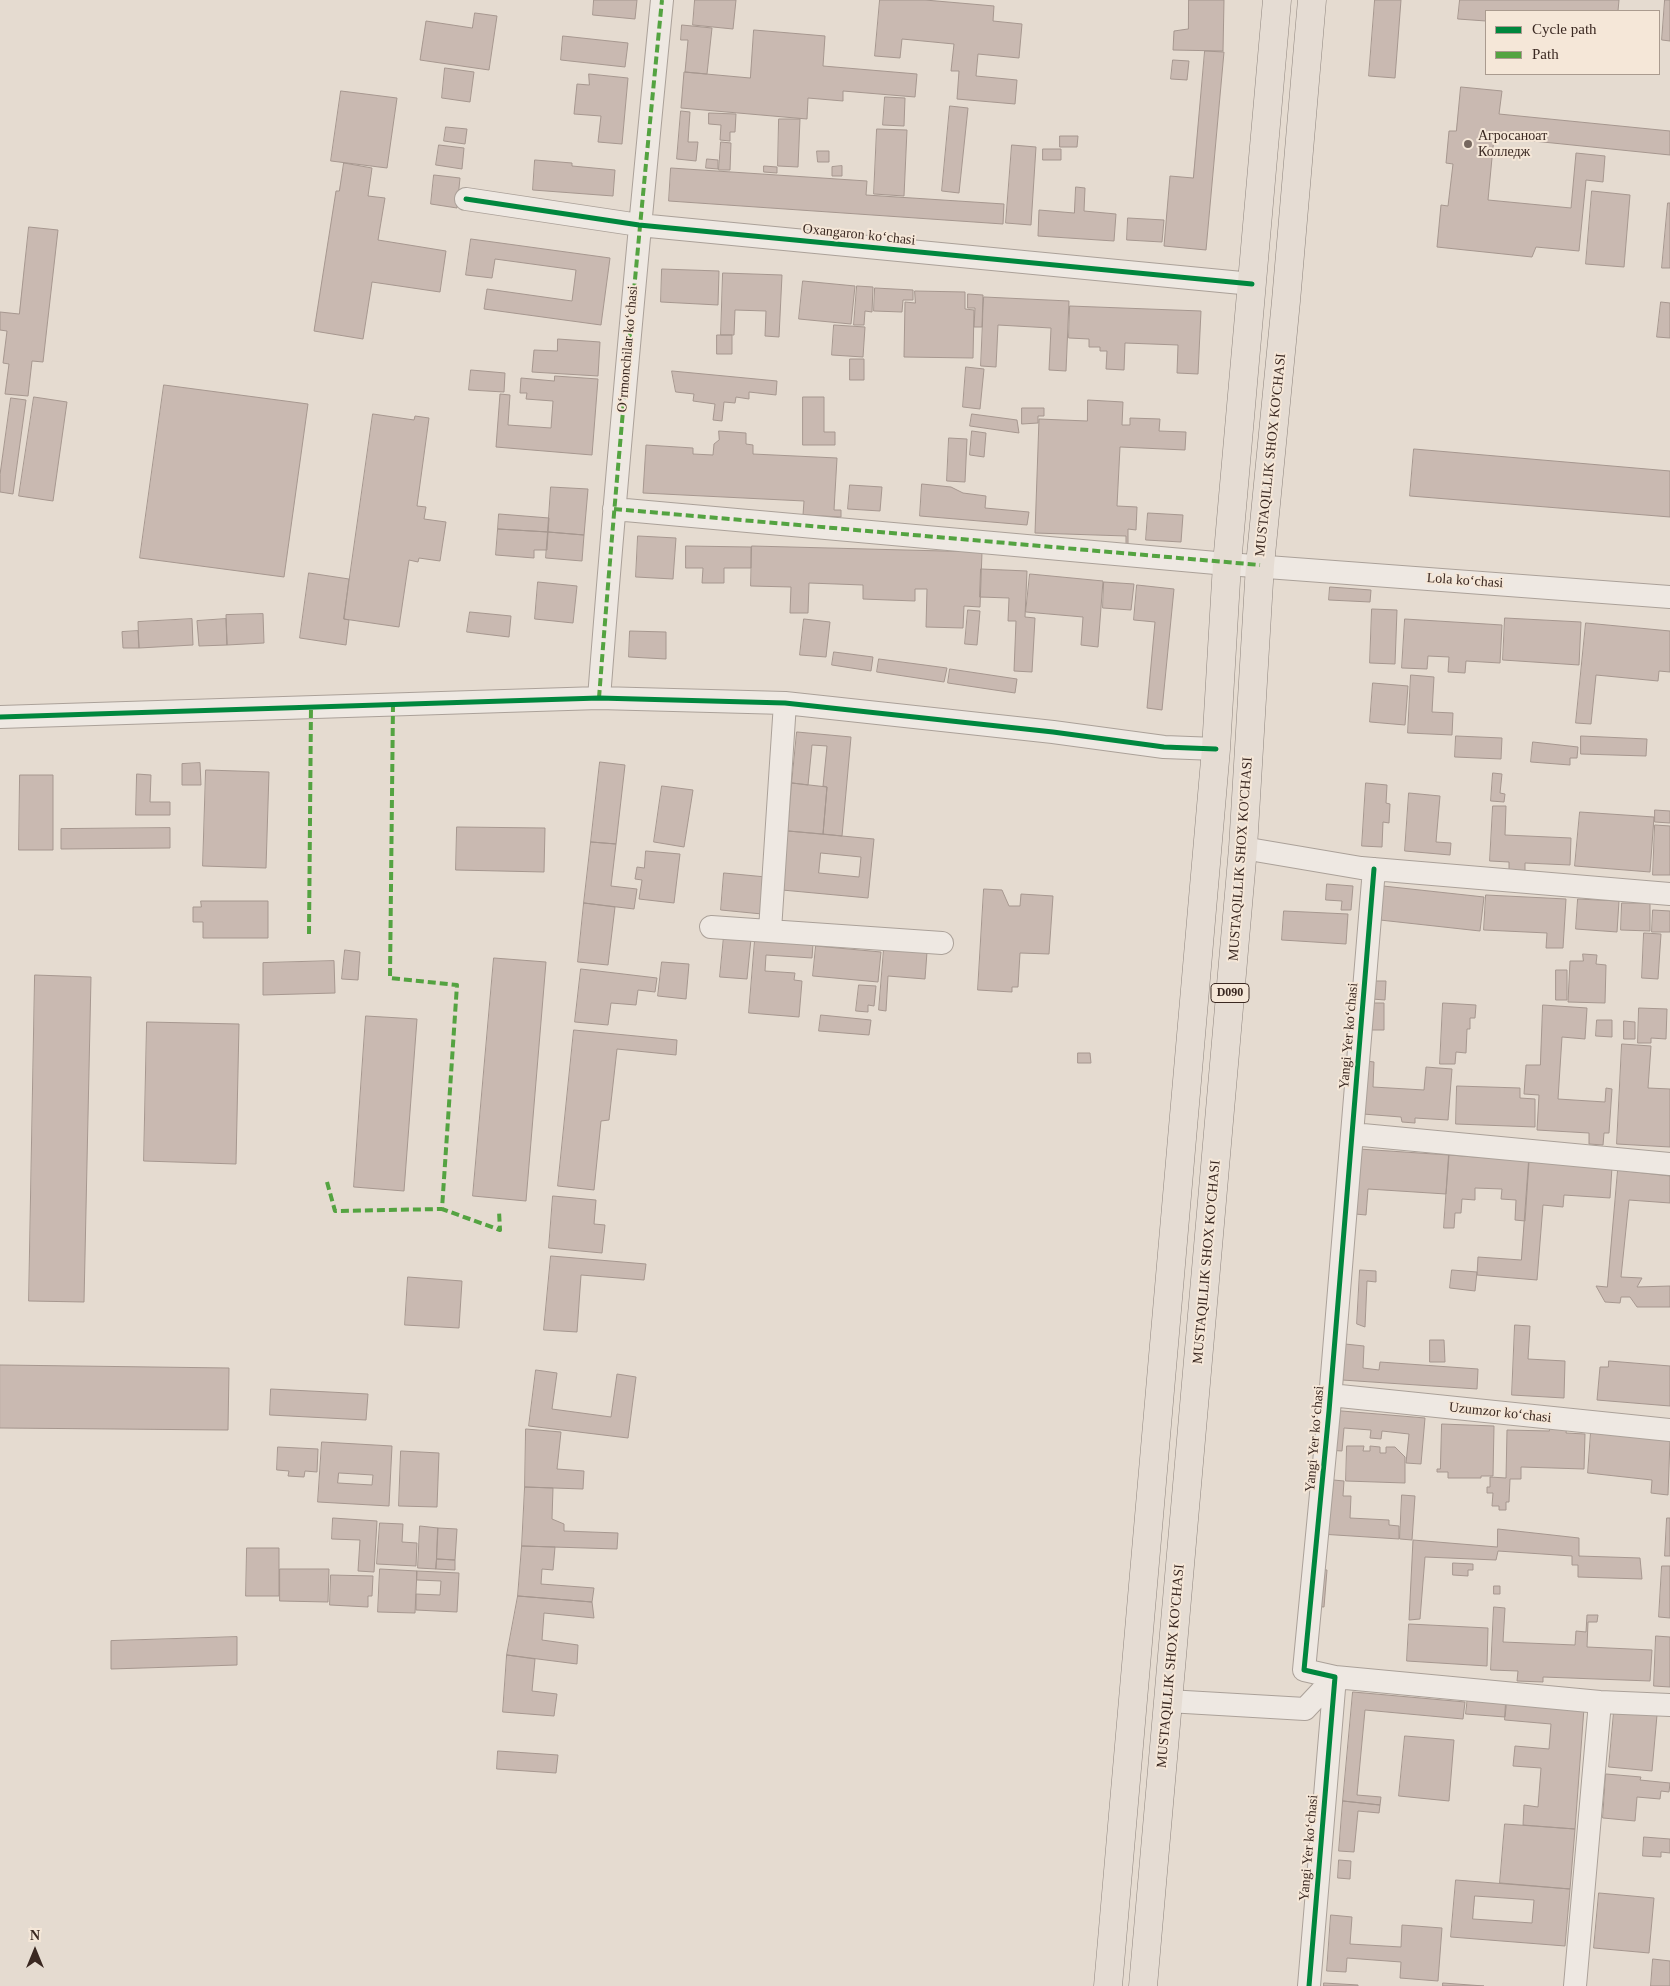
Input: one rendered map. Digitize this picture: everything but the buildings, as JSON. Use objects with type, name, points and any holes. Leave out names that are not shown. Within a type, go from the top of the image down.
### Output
[{"type":"main road","name":"D090","points":[[1108,1986],[1216,749],[1227,564],[1277,0]]},
{"type":"main road","name":"MUSTAQILLIK SHOX KO'CHASI","points":[[1143,1986],[1243,848],[1260,565],[1286,300],[1312,0]]},
{"type":"main road","points":[[1163,1364],[1197,1368]]},
{"type":"street","name":"Oʻrmonchilar koʻchasi","points":[[599,698],[639,225],[662,0]]},
{"type":"street","name":"Oxangaron koʻchasi","points":[[466,199],[639,225],[1252,284]]},
{"type":"street","name":"Lola koʻchasi","points":[[614,509],[1227,564],[1670,597]]},
{"type":"street","points":[[0,717],[599,698],[785,703],[1053,732],[1164,747],[1216,749]]},
{"type":"street","points":[[770,930],[785,703]]},
{"type":"street","points":[[1243,848],[1374,869],[1670,894]]},
{"type":"street","name":"Yangi Yer koʻchasi","points":[[1309,1986],[1335,1676],[1304,1670],[1330,1396],[1374,869]]},
{"type":"street","points":[[711,926],[942,943]]},
{"type":"street","points":[[1352,1134],[1670,1164]]},
{"type":"street","name":"Uzumzor koʻchasi","points":[[1330,1396],[1670,1430]]},
{"type":"street","points":[[1168,1701],[1305,1709],[1335,1676],[1600,1702],[1670,1706]]},
{"type":"street","points":[[1574,1986],[1600,1702]]},
{"type":"marked path","points":[[599,698],[613,523],[662,0]]},
{"type":"marked path","points":[[614,509],[1260,565]]},
{"type":"marked path","points":[[393,704],[390,978],[457,985],[442,1209],[500,1230],[499,1211]]},
{"type":"marked path","points":[[309,934],[311,706]]},
{"type":"marked path","points":[[327,1182],[335,1211],[442,1209]]},
{"type":"cycle path","points":[[466,199],[639,225],[1252,284]]},
{"type":"cycle path","points":[[0,717],[599,698],[785,703],[1053,732],[1164,747],[1216,749]]},
{"type":"cycle path","points":[[1309,1986],[1335,1677],[1304,1670],[1329,1411],[1374,869]]},
{"type":"place","name":"Агросаноат Колледж","points":[[1468,144]]}]
